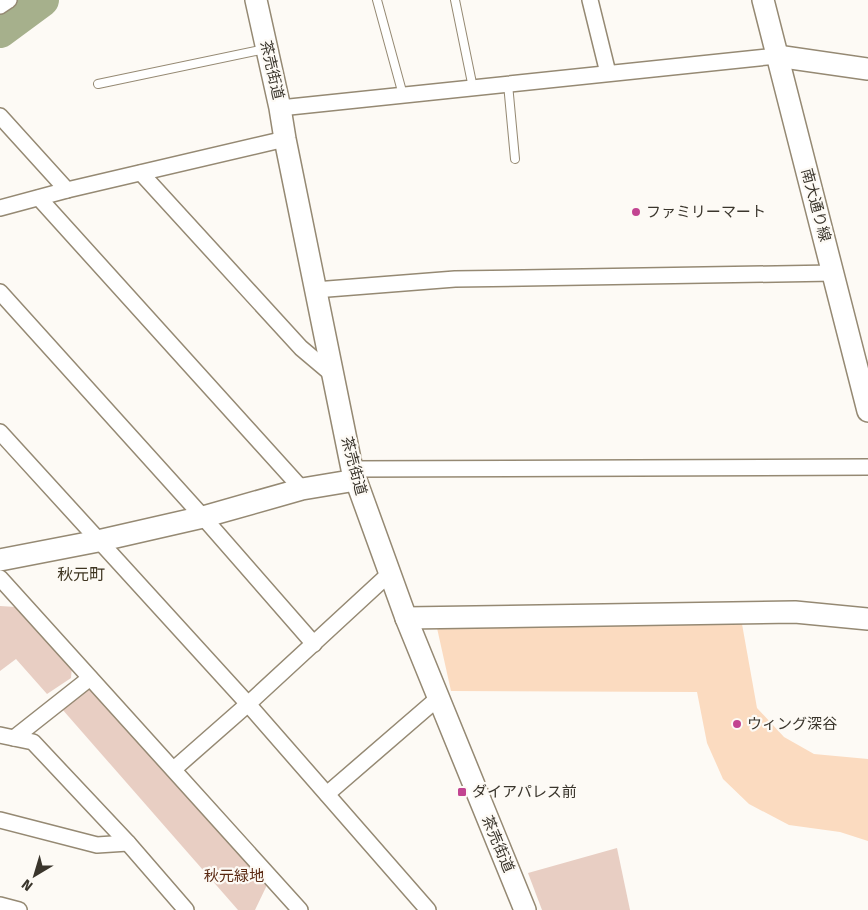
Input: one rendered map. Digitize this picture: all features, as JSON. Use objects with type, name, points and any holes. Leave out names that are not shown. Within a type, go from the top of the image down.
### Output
[{"type":"street","name":"茶売街道","points":[[256,0],[280,108],[284,139],[354,475],[389,574],[437,698],[525,910]]},
{"type":"street","points":[[590,0],[608,73]]},
{"type":"street","name":"南大通り線","points":[[762,0],[834,273],[868,411]]},
{"type":"street","points":[[280,108],[777,56],[868,68]]},
{"type":"street","points":[[0,116],[67,190]]},
{"type":"street","points":[[0,208],[67,190],[284,139]]},
{"type":"street","points":[[141,173],[301,348],[332,375]]},
{"type":"street","points":[[38,198],[302,489]]},
{"type":"street","points":[[315,290],[455,279],[834,273]]},
{"type":"street","points":[[0,292],[203,516],[314,644]]},
{"type":"street","points":[[0,432],[248,704],[428,910]]},
{"type":"street","points":[[0,560],[98,541],[203,516],[354,475],[868,467]]},
{"type":"street","points":[[174,769],[248,704],[389,574]]},
{"type":"street","points":[[0,578],[300,910]]},
{"type":"street","points":[[406,618],[795,612],[868,619]]},
{"type":"street","points":[[7,737],[90,678]]},
{"type":"street","points":[[327,794],[437,698]]},
{"type":"street","points":[[7,737],[33,742],[128,843],[186,910]]},
{"type":"street","points":[[0,820],[97,845],[128,843]]},
{"type":"street","points":[[0,905],[20,910]]},
{"type":"lane","points":[[377,0],[403,95]]},
{"type":"lane","points":[[455,0],[473,88]]},
{"type":"lane","points":[[98,84],[267,49]]},
{"type":"lane","points":[[508,84],[515,159]]},
{"type":"green space","points":[[0,606],[16,607],[72,666],[71,678],[47,694],[16,659],[0,671]]},
{"type":"green space","name":"秋元緑地","points":[[84,690],[92,690],[267,885],[255,910],[238,910],[62,709]]},
{"type":"green space","points":[[617,848],[630,910],[542,910],[528,873]]},
{"type":"building","name":"ウィング深谷","points":[[742,624],[757,708],[784,737],[814,754],[868,759],[868,841],[840,832],[789,825],[749,804],[723,779],[707,743],[697,692],[451,691],[437,628]]},
{"type":"waterway","points":[[0,31],[42,0]]},
{"type":"place","name":"ファミリーマート","points":[[636,212]]},
{"type":"place","name":"ウィング深谷","points":[[737,724]]},
{"type":"place","name":"ダイアパレス前","points":[[462,792]]},
{"type":"district","name":"秋元町","points":[[81,574]]}]
